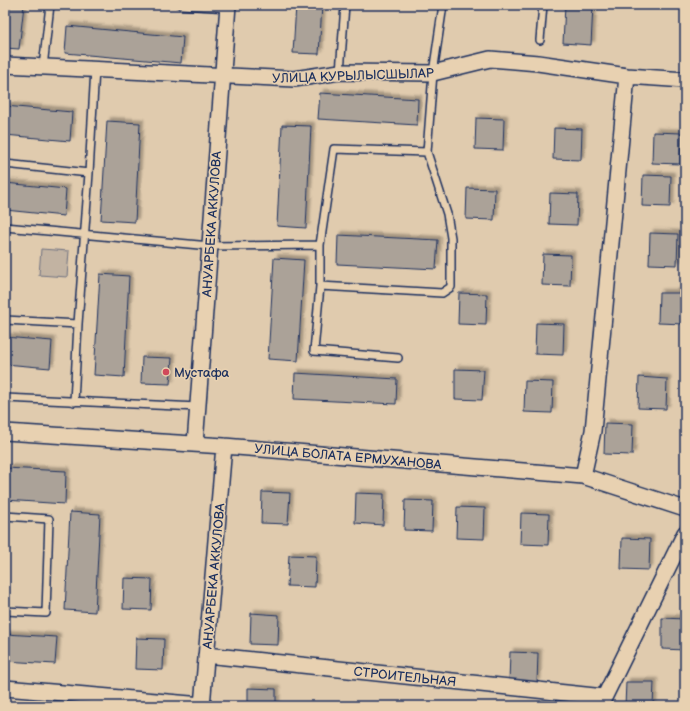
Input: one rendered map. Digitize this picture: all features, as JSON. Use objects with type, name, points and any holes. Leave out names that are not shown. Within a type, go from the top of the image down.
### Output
[{"type":"street","name":"АНУАРБЕКА АККУЛОВА","points":[[195,444],[228,6]]},
{"type":"street","name":"УЛИЦА КУРЫЛЫСШЫЛАР","points":[[5,65],[294,79],[340,72],[433,73],[490,59],[538,63],[627,76],[685,80]]},
{"type":"street","points":[[583,476],[593,431],[627,76]]},
{"type":"street","name":"УЛИЦА БОЛАТА ЕРМУХАНОВА","points":[[5,432],[224,446],[583,476],[685,509]]},
{"type":"street","name":"АНУАРБЕКА АККУЛОВА","points":[[202,705],[224,446]]},
{"type":"street","points":[[602,702],[685,533]]},
{"type":"street","name":"СТРОИТЕЛЬНАЯ","points":[[206,655],[602,702]]},
{"type":"street","points":[[5,688],[202,705]]},
{"type":"lane","points":[[43,67],[50,5]]},
{"type":"lane","points":[[181,5],[228,6]]},
{"type":"lane","points":[[340,72],[345,5]]},
{"type":"lane","points":[[320,286],[442,293],[451,288],[451,238],[446,214],[427,152],[433,73],[442,5]]},
{"type":"lane","points":[[540,40],[543,5]]},
{"type":"lane","points":[[74,402],[95,69]]},
{"type":"lane","points":[[398,358],[314,351],[320,286],[320,245],[334,149],[427,152]]},
{"type":"lane","points":[[5,164],[89,173]]},
{"type":"lane","points":[[5,227],[210,246],[320,245]]},
{"type":"lane","points":[[5,320],[78,324]]},
{"type":"lane","points":[[5,398],[198,407]]},
{"type":"lane","points":[[5,516],[49,519],[46,613],[5,610]]},
{"type":"shaded area","points":[[41,249],[69,251],[67,277],[39,275]]},
{"type":"building","points":[[5,5],[24,5],[19,49],[5,48]]},
{"type":"building","points":[[296,5],[322,5],[319,54],[293,53]]},
{"type":"building","points":[[565,5],[593,5],[591,45],[563,43]]},
{"type":"building","points":[[67,26],[183,37],[181,63],[65,53]]},
{"type":"building","points":[[320,93],[418,99],[417,125],[318,119]]},
{"type":"building","points":[[5,106],[72,112],[70,141],[5,135]]},
{"type":"building","points":[[476,118],[504,119],[503,150],[475,149]]},
{"type":"building","points":[[107,121],[140,123],[135,222],[101,220]]},
{"type":"building","points":[[282,125],[311,126],[306,228],[277,226]]},
{"type":"building","points":[[554,128],[582,129],[581,160],[553,159]]},
{"type":"building","points":[[653,132],[681,133],[680,164],[652,163]]},
{"type":"building","points":[[643,175],[671,176],[670,207],[642,206]]},
{"type":"building","points":[[5,183],[66,189],[64,216],[5,210]]},
{"type":"building","points":[[467,188],[495,189],[494,220],[466,219]]},
{"type":"building","points":[[550,193],[578,194],[577,225],[549,224]]},
{"type":"building","points":[[650,233],[678,234],[677,265],[649,264]]},
{"type":"building","points":[[338,235],[438,240],[436,269],[337,264]]},
{"type":"building","points":[[543,254],[571,255],[570,286],[542,285]]},
{"type":"building","points":[[274,258],[304,260],[298,361],[268,359]]},
{"type":"building","points":[[100,274],[129,276],[124,377],[94,375]]},
{"type":"building","points":[[459,293],[487,294],[486,325],[458,324]]},
{"type":"building","points":[[659,293],[685,293],[685,324],[658,323]]},
{"type":"building","points":[[536,323],[564,324],[563,355],[535,354]]},
{"type":"building","points":[[5,337],[52,341],[50,368],[5,364]]},
{"type":"building","points":[[142,357],[172,358],[170,384],[141,383]]},
{"type":"building","points":[[455,369],[484,370],[482,400],[455,399]]},
{"type":"building","points":[[295,373],[397,379],[396,404],[294,399]]},
{"type":"building","points":[[639,377],[667,379],[666,409],[638,408]]},
{"type":"building","points":[[525,381],[553,382],[552,413],[524,412]]},
{"type":"building","points":[[605,423],[633,424],[632,455],[604,454]]},
{"type":"building","points":[[5,468],[66,471],[65,504],[5,500]]},
{"type":"building","points":[[262,492],[290,493],[288,524],[261,523]]},
{"type":"building","points":[[356,493],[384,494],[383,525],[355,523]]},
{"type":"building","points":[[405,500],[433,501],[432,531],[404,530]]},
{"type":"building","points":[[457,507],[485,508],[484,539],[456,538]]},
{"type":"building","points":[[70,512],[100,514],[95,612],[65,610]]},
{"type":"building","points":[[521,513],[549,514],[548,545],[520,544]]},
{"type":"building","points":[[622,538],[650,539],[649,570],[621,569]]},
{"type":"building","points":[[289,555],[316,556],[315,587],[287,586]]},
{"type":"building","points":[[124,578],[152,579],[151,610],[123,609]]},
{"type":"building","points":[[251,613],[279,615],[278,645],[250,644]]},
{"type":"building","points":[[662,618],[685,619],[685,650],[662,649]]},
{"type":"building","points":[[5,634],[57,637],[55,664],[5,661]]},
{"type":"building","points":[[136,638],[164,639],[163,670],[135,669]]},
{"type":"building","points":[[510,652],[538,653],[537,683],[509,682]]},
{"type":"building","points":[[626,682],[654,682],[653,706],[625,706]]},
{"type":"building","points":[[248,688],[276,689],[276,706],[248,706]]},
{"type":"place","name":"Мустафа","points":[[166,372]]}]
